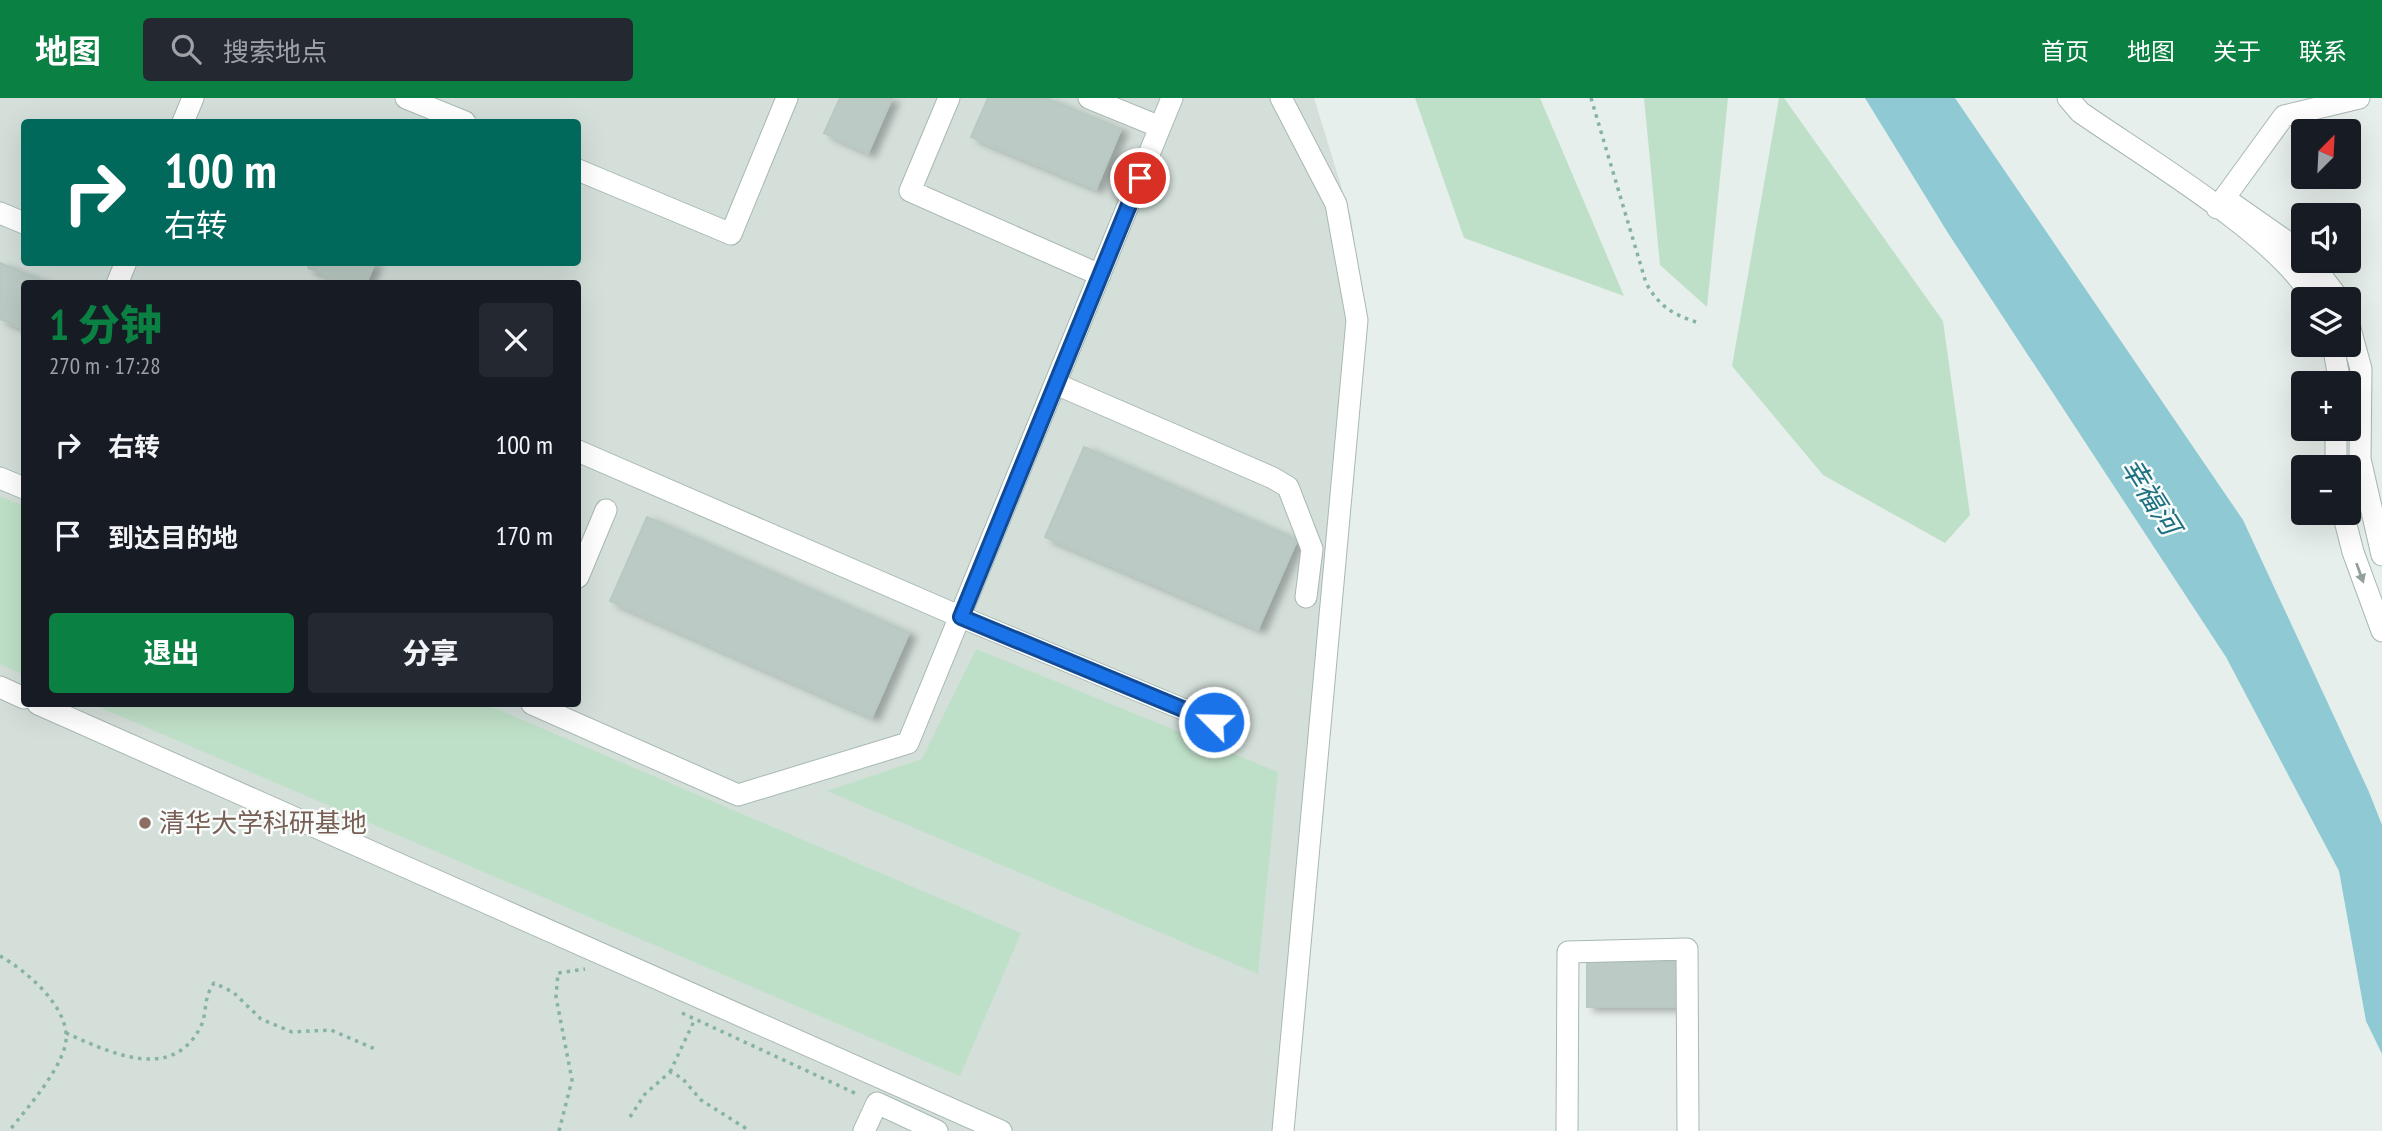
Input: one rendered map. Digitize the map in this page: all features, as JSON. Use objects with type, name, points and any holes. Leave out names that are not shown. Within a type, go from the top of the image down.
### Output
[{"type":"street","points":[[184,119],[193,98]]},
{"type":"street","points":[[406,98],[458,119]]},
{"type":"street","points":[[581,171],[731,234],[787,98]]},
{"type":"street","points":[[949,98],[909,191],[1100,275]]},
{"type":"street","points":[[1089,98],[1160,127]]},
{"type":"street","points":[[539,707],[738,795],[908,743],[1172,98]]},
{"type":"street","points":[[1281,98],[1336,204],[1357,320],[1283,1131]]},
{"type":"street","points":[[2068,98],[2080,112],[2291,246]]},
{"type":"street","points":[[2087,98],[2221,203],[2276,254],[2303,287]]},
{"type":"street","points":[[2221,203],[2282,107],[2359,98]]},
{"type":"street","points":[[0,213],[21,222]]},
{"type":"street","points":[[2318,273],[2330,287]]},
{"type":"street","points":[[2358,357],[2364,406],[2360,459],[2382,555]]},
{"type":"street","points":[[1056,384],[1273,478],[1287,487],[1312,549],[1306,597]]},
{"type":"street","points":[[581,452],[961,617],[1214,722]]},
{"type":"street","points":[[0,478],[21,487]]},
{"type":"street","points":[[581,570],[606,510]]},
{"type":"street","points":[[2346,525],[2353,552],[2382,631]]},
{"type":"street","points":[[0,687],[21,697]]},
{"type":"street","points":[[45,707],[1001,1131]]},
{"type":"street","points":[[1567,1131],[1568,951],[1687,949],[1688,1131]]},
{"type":"street","points":[[864,1131],[877,1103],[937,1131]]},
{"type":"path","points":[[1591,98],[1646,283],[1658,303],[1676,315],[1696,322]]},
{"type":"path","points":[[0,956],[25,970],[51,1000],[66,1033],[62,1052],[47,1081],[9,1131]]},
{"type":"path","points":[[559,1131],[572,1080],[556,997],[558,973],[586,969]]},
{"type":"path","points":[[66,1033],[107,1051],[142,1061],[177,1055],[194,1039],[202,1024],[206,996],[214,983],[233,992],[261,1019],[292,1032],[331,1030],[375,1049]]},
{"type":"path","points":[[670,1008],[877,1103]]},
{"type":"path","points":[[630,1117],[645,1094],[670,1072],[695,1019]]},
{"type":"path","points":[[670,1072],[682,1078],[701,1100],[750,1131]]},
{"type":"shaded area","points":[[0,98],[1314,98],[1351,218],[1364,314],[1292,1131],[0,1131]]},
{"type":"green space","points":[[1415,98],[1540,98],[1624,296],[1464,238]]},
{"type":"green space","points":[[1644,98],[1728,98],[1707,307],[1660,265]]},
{"type":"green space","points":[[1779,98],[1784,98],[1943,321],[1970,515],[1945,543],[1823,475],[1732,366]]},
{"type":"green space","points":[[0,496],[21,505],[21,674],[0,664]]},
{"type":"green space","points":[[976,649],[1278,772],[1258,974],[827,791],[922,759]]},
{"type":"green space","points":[[99,707],[492,707],[1021,933],[960,1076]]},
{"type":"water","name":"幸福河","points":[[1865,98],[1955,98],[2243,520],[2382,825],[2382,1054],[2366,1021],[2339,871],[2226,657],[1948,233]]},
{"type":"building","points":[[840,98],[892,98],[868,153],[824,133]]},
{"type":"building","points":[[988,98],[1046,98],[1121,129],[1096,189],[971,137]]},
{"type":"building","points":[[0,263],[40,280],[21,280],[21,328],[0,319]]},
{"type":"building","points":[[373,266],[368,280],[335,280],[308,268]]},
{"type":"building","points":[[1084,447],[1297,540],[1258,629],[1045,537]]},
{"type":"building","points":[[647,517],[909,633],[872,717],[610,601]]},
{"type":"building","points":[[1587,962],[1680,962],[1681,1007],[1587,1007]]},
{"type":"place","name":"清华大学科研基地","points":[[145,823]]},
{"type":"route","points":[[1140,178],[961,617],[1214,722]]}]
